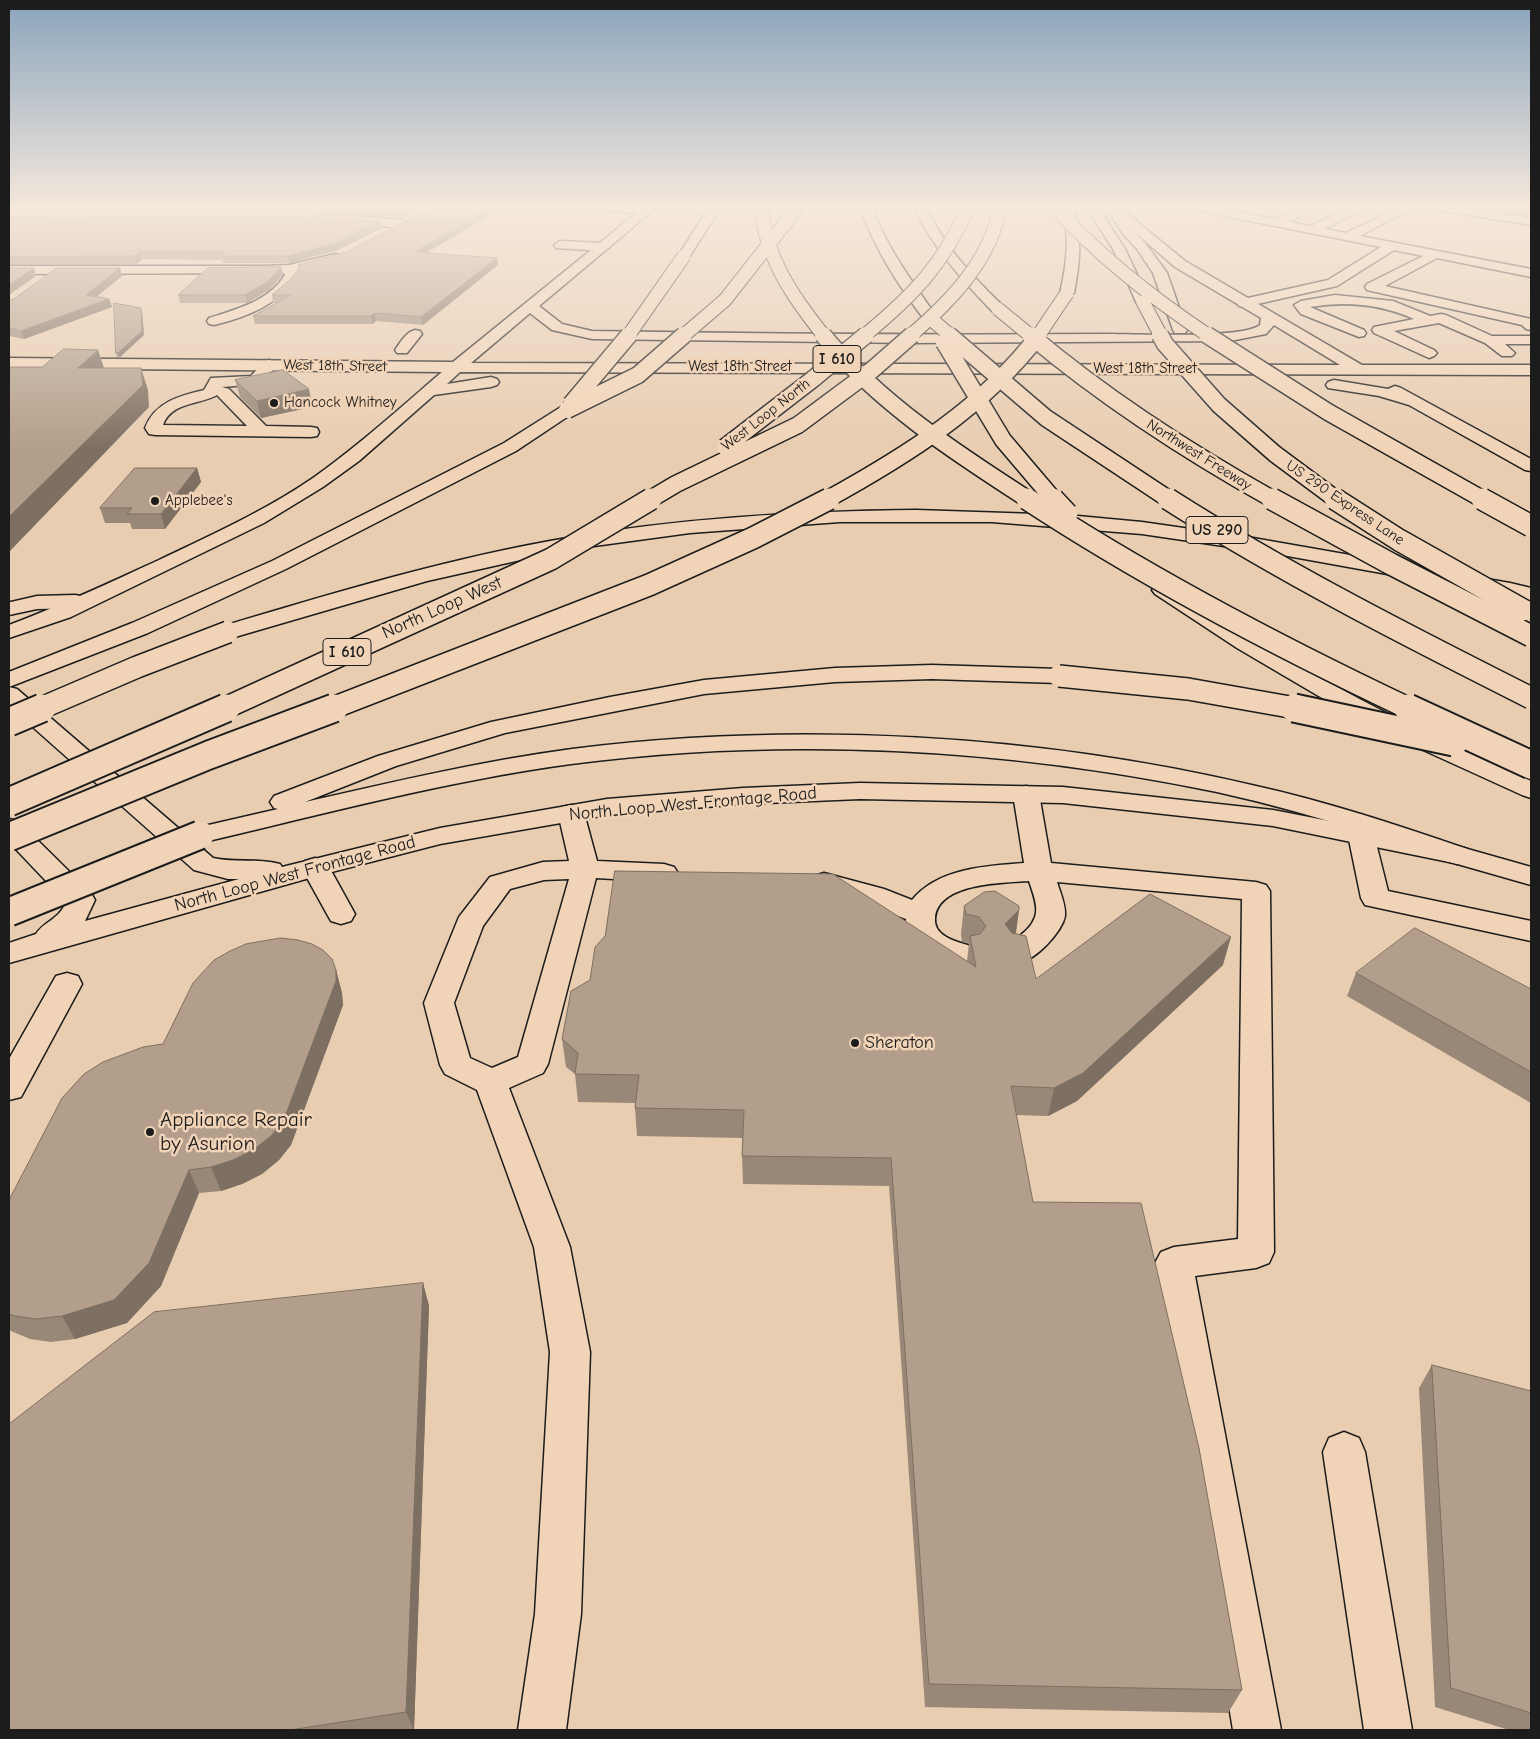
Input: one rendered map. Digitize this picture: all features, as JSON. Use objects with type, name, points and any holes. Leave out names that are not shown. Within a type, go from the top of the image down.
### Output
[{"type":"main road","points":[[214,321],[270,298],[281,288]]},
{"type":"main road","points":[[9,632],[85,602],[257,519],[317,483],[353,457],[459,367],[476,350],[554,288]]},
{"type":"main road","points":[[567,410],[593,376],[633,331],[661,288]]},
{"type":"main road","points":[[9,680],[140,628],[280,565],[510,447],[567,410],[638,375],[725,300],[734,288]]},
{"type":"main road","points":[[789,288],[812,322],[843,356],[882,393],[970,461],[1048,515],[1222,614],[1329,670],[1531,766]]},
{"type":"main road","name":"US 290","points":[[908,288],[927,314],[988,370],[1063,430],[1237,543],[1428,647],[1531,698]]},
{"type":"main road","name":"West Loop North","points":[[676,484],[806,384],[902,305],[917,288]]},
{"type":"main road","points":[[676,484],[798,425],[879,364],[928,321],[958,288]]},
{"type":"main road","name":"Northwest Freeway","points":[[979,288],[998,309],[1032,339],[1111,400],[1214,466],[1346,541],[1531,636]]},
{"type":"main road","points":[[9,837],[213,752],[466,658],[675,575],[811,510],[906,455],[973,406],[1018,362],[1051,322],[1068,288]]},
{"type":"main road","name":"US 290 Express Lane","points":[[1138,288],[1146,311],[1165,344],[1219,405],[1275,454],[1330,496],[1408,545],[1531,613]]},
{"type":"main road","points":[[1143,288],[1202,333],[1314,403],[1402,455],[1531,526]]},
{"type":"main road","points":[[1165,288],[1195,376]]},
{"type":"main road","points":[[1220,288],[1268,317],[1305,346],[1330,352],[1356,352]]},
{"type":"main road","points":[[1244,303],[1309,288]]},
{"type":"main road","points":[[1377,288],[1527,322],[1531,326]]},
{"type":"main road","points":[[1358,333],[1302,309],[1302,306],[1335,299],[1369,302],[1393,305],[1430,320]]},
{"type":"main road","points":[[531,307],[557,327],[592,335],[737,338],[1009,339],[1230,337],[1261,331],[1267,326],[1268,317]]},
{"type":"main road","points":[[927,314],[1003,440],[1039,484],[1085,532],[1153,584],[1232,636],[1330,693],[1450,753],[1531,790]]},
{"type":"main road","points":[[1305,346],[1358,333],[1441,318],[1489,346],[1506,353],[1531,354]]},
{"type":"main road","points":[[1379,330],[1429,353]]},
{"type":"main road","name":"West 18th Street","points":[[415,334],[397,350],[419,350]]},
{"type":"main road","points":[[1489,346],[1531,340]]},
{"type":"main road","points":[[292,349],[269,365],[255,381],[216,410],[311,432]]},
{"type":"main road","points":[[453,350],[502,350]]},
{"type":"main road","name":"West 18th Street","points":[[598,350],[1262,351]]},
{"type":"main road","points":[[1330,352],[1411,401],[1531,466]]},
{"type":"main road","points":[[1391,352],[1448,353]]},
{"type":"main road","name":"West 18th Street","points":[[9,363],[459,367],[1531,370]]},
{"type":"main road","points":[[1411,401],[1411,380],[1418,374],[1431,371]]},
{"type":"main road","points":[[429,391],[454,386],[502,381],[1336,385],[1360,388],[1411,401]]},
{"type":"main road","name":"North Loop West","points":[[9,802],[190,724],[551,559],[676,484]]},
{"type":"main road","points":[[9,722],[137,667],[228,632],[389,583],[494,558],[613,536],[732,522],[922,515],[1026,519],[1133,528],[1198,535],[1314,554],[1531,594]]},
{"type":"main road","points":[[1314,554],[1429,583],[1531,613]]},
{"type":"main road","points":[[9,609],[26,603],[85,602]]},
{"type":"main road","points":[[9,912],[387,761],[500,728],[610,704],[704,688],[835,675],[932,672],[1059,676],[1188,689],[1319,712],[1460,744],[1531,766]]},
{"type":"main road","points":[[9,694],[204,864],[228,870],[256,871],[314,867],[341,914]]},
{"type":"main road","points":[[200,835],[475,772],[572,757],[670,747],[801,742],[933,746],[1047,756],[1181,777],[1276,798],[1361,821],[1457,855],[1531,876]]},
{"type":"main road","name":"North Loop West Frontage Road","points":[[9,953],[314,867],[440,836],[607,808],[743,796],[831,792],[1063,795],[1273,818],[1457,855]]},
{"type":"main road","points":[[1018,952],[1039,937],[1050,922],[1051,906],[1039,871],[1026,794]]},
{"type":"main road","points":[[491,1082],[532,1064],[585,869],[571,814]]},
{"type":"main road","points":[[9,827],[81,900],[76,915],[61,930],[37,944]]},
{"type":"main road","points":[[1361,835],[1375,898],[1531,931]]},
{"type":"main road","points":[[542,1730],[558,1614],[570,1352],[552,1247],[491,1082],[456,1065],[440,1003],[469,924],[500,883],[543,871],[585,869],[693,874]]},
{"type":"main road","points":[[964,954],[944,948],[930,941],[921,931],[919,913],[929,896],[943,887],[958,881],[1039,871],[1256,891],[1256,1252],[1174,1263],[1256,1730]]},
{"type":"main road","points":[[800,878],[810,878],[874,896],[919,913]]},
{"type":"main road","points":[[9,1088],[67,984]]},
{"type":"main road","points":[[1344,1452],[1388,1730]]},
{"type":"building","points":[[29,288],[95,288],[86,295],[109,299],[21,331],[9,328],[9,300],[12,300]]},
{"type":"building","points":[[186,288],[257,288],[245,295],[178,295]]},
{"type":"building","points":[[280,288],[458,288],[421,317],[375,313],[371,316],[253,316],[291,295],[272,295]]},
{"type":"building","points":[[114,303],[141,308],[142,331],[118,353],[116,353]]},
{"type":"building","points":[[64,349],[98,350],[78,368],[141,368],[143,385],[9,517],[9,367],[42,367]]},
{"type":"building","points":[[283,370],[309,389],[257,401],[235,380]]},
{"type":"building","points":[[135,468],[197,468],[161,514],[127,514],[132,508],[100,508]]},
{"type":"building","points":[[615,871],[833,874],[976,967],[970,936],[980,934],[986,926],[979,917],[966,914],[964,906],[984,892],[995,891],[1019,906],[1019,910],[1005,924],[1012,933],[1026,936],[1036,979],[1150,894],[1231,937],[1083,1073],[1054,1088],[1011,1086],[1033,1202],[1141,1203],[1199,1448],[1242,1690],[929,1684],[891,1158],[742,1156],[744,1110],[635,1108],[639,1075],[575,1074],[578,1053],[562,1039],[571,991],[590,980],[595,947],[605,936]]},
{"type":"building","points":[[1415,928],[1531,989],[1531,1072],[1356,973]]},
{"type":"building","points":[[281,938],[312,944],[323,950],[332,959],[336,970],[336,981],[283,1122],[270,1137],[253,1150],[233,1160],[211,1167],[189,1170],[149,1263],[114,1300],[62,1316],[36,1319],[9,1314],[9,1200],[62,1098],[84,1074],[103,1062],[143,1047],[163,1044],[193,983],[214,960],[246,944]]},
{"type":"building","points":[[423,1283],[406,1712],[290,1730],[9,1730],[9,1424],[154,1312]]},
{"type":"building","points":[[1432,1365],[1531,1391],[1531,1713],[1451,1688]]},
{"type":"place","name":"Hancock Whitney","points":[[274,403]]},
{"type":"place","name":"Applebee's","points":[[155,501]]},
{"type":"place","name":"Sheraton","points":[[855,1043]]},
{"type":"place","name":"Appliance Repair by Asurion","points":[[150,1132]]}]
